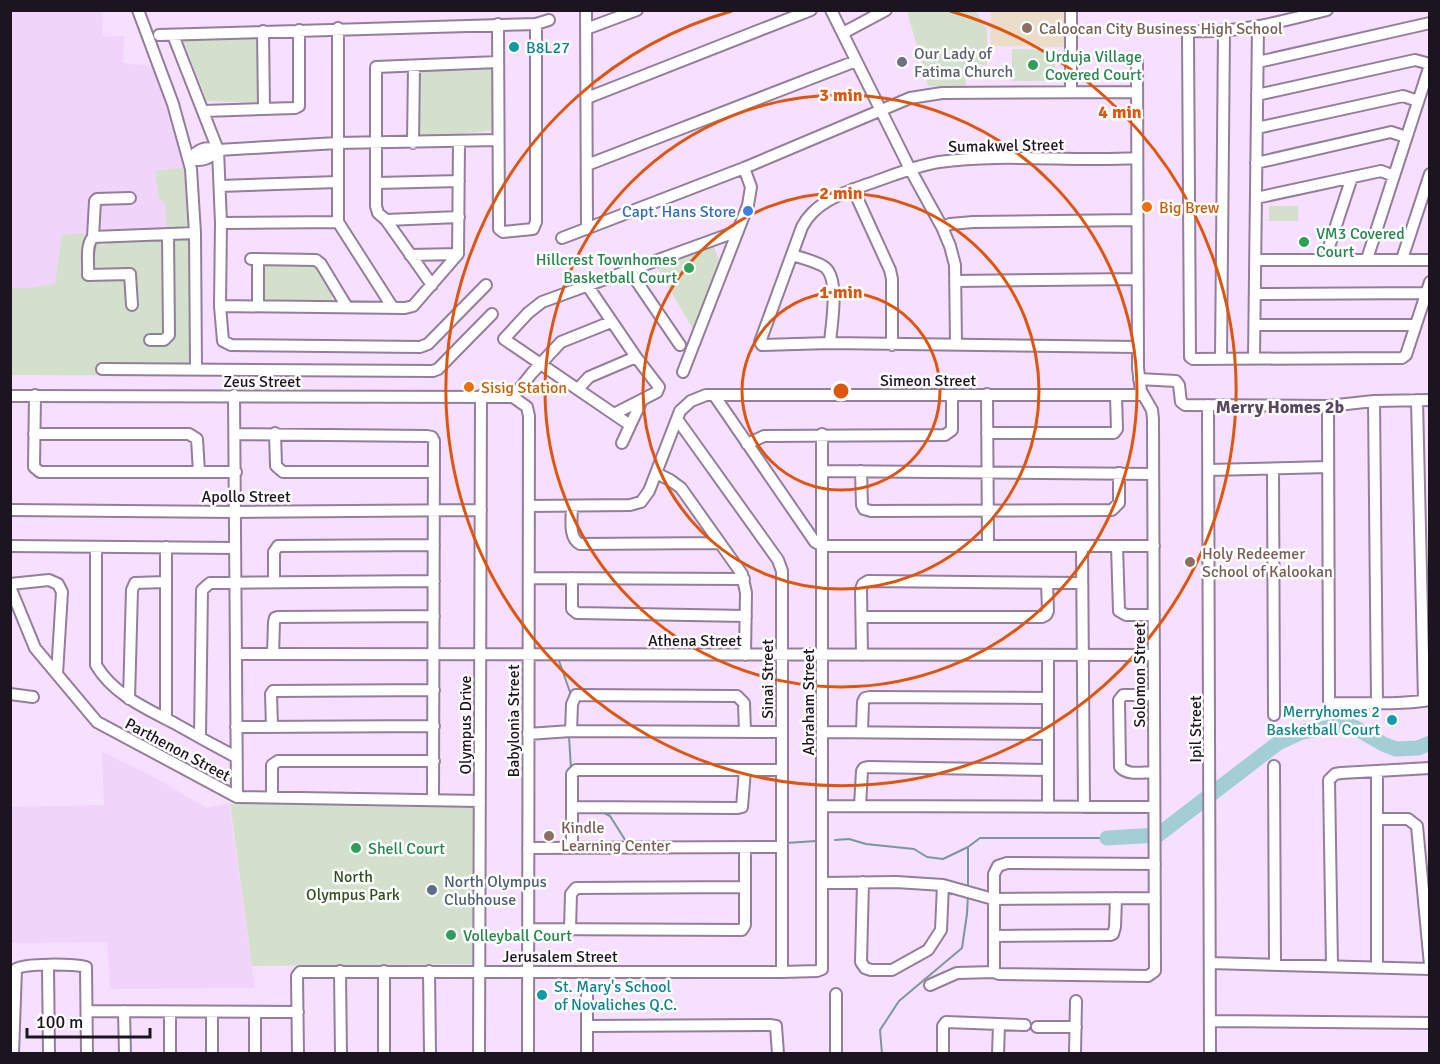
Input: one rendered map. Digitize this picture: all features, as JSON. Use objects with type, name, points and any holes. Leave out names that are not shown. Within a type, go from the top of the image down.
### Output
[{"type":"street","points":[[138,10],[173,104],[190,159],[195,233],[196,368]]},
{"type":"street","points":[[586,10],[587,229]]},
{"type":"street","points":[[586,29],[636,10]]},
{"type":"street","points":[[586,98],[811,10]]},
{"type":"street","points":[[831,10],[910,169],[942,227],[953,255],[956,281],[956,345]]},
{"type":"street","points":[[843,33],[886,10]]},
{"type":"street","points":[[1071,10],[1071,92]]},
{"type":"street","points":[[1255,294],[1428,287],[1404,357],[1193,359],[1190,357],[1188,34],[1258,27],[1327,10]]},
{"type":"street","points":[[159,35],[536,24],[549,20]]},
{"type":"street","points":[[1258,62],[1430,23]]},
{"type":"street","points":[[498,24],[499,230],[503,232],[533,229],[536,222],[536,24]]},
{"type":"street","points":[[1254,358],[1258,27]]},
{"type":"street","points":[[338,28],[338,222],[393,308]]},
{"type":"street","points":[[204,111],[299,106],[299,30]]},
{"type":"street","points":[[263,31],[264,108]]},
{"type":"street","points":[[1221,358],[1224,32]]},
{"type":"street","points":[[173,34],[218,150],[221,223],[220,306],[223,341],[231,345],[420,347],[428,344],[486,285]]},
{"type":"street","points":[[1257,95],[1415,60],[1430,64],[1367,259]]},
{"type":"street","points":[[587,165],[856,61]]},
{"type":"street","name":"Solomon Street","points":[[994,972],[999,974],[1148,976],[1155,968],[1153,414],[1138,379],[1137,61]]},
{"type":"street","points":[[432,285],[386,220],[378,213],[376,206],[376,67],[498,62]]},
{"type":"street","points":[[413,143],[414,66]]},
{"type":"street","points":[[562,238],[744,168],[901,101],[931,94],[1137,92]]},
{"type":"street","points":[[1257,128],[1403,96],[1418,100]]},
{"type":"street","points":[[1256,163],[1391,132],[1406,137]]},
{"type":"street","points":[[190,159],[196,152],[207,147],[218,150],[337,143],[498,140]]},
{"type":"street","points":[[220,306],[411,307],[459,254],[459,142]]},
{"type":"street","name":"Sumakwel Street","points":[[830,343],[762,345],[760,342],[802,227],[811,213],[826,202],[853,189],[910,169],[938,162],[970,159],[1137,158]]},
{"type":"street","points":[[683,372],[750,195],[749,181],[744,168]]},
{"type":"street","points":[[1256,198],[1381,171],[1394,176]]},
{"type":"street","points":[[1402,259],[1430,174]]},
{"type":"street","points":[[1324,259],[1352,177]]},
{"type":"street","points":[[377,183],[459,182]]},
{"type":"street","points":[[220,186],[338,183]]},
{"type":"street","points":[[853,189],[890,270],[892,345]]},
{"type":"street","points":[[130,198],[97,199],[94,204],[88,275],[130,274],[132,305]]},
{"type":"street","points":[[386,220],[459,217]]},
{"type":"street","points":[[942,227],[973,222],[1137,220]]},
{"type":"street","points":[[221,223],[338,222]]},
{"type":"street","points":[[630,425],[504,339],[535,306],[738,231]]},
{"type":"street","points":[[93,237],[195,233]]},
{"type":"street","points":[[150,340],[164,340],[169,335],[168,234]]},
{"type":"street","points":[[410,255],[459,254]]},
{"type":"street","points":[[792,255],[824,266],[832,278],[834,299],[830,343],[1137,346]]},
{"type":"street","points":[[258,306],[255,259],[316,260],[321,264],[347,307]]},
{"type":"street","points":[[1255,260],[1430,260]]},
{"type":"street","points":[[629,270],[680,345]]},
{"type":"street","points":[[956,281],[1137,279]]},
{"type":"street","points":[[587,285],[659,387],[657,392],[641,402],[614,414]]},
{"type":"street","points":[[102,369],[433,371],[438,369],[492,314]]},
{"type":"street","points":[[513,396],[561,342],[611,322]]},
{"type":"street","points":[[1255,326],[1415,325]]},
{"type":"street","points":[[578,389],[589,376],[636,357]]},
{"type":"street","points":[[1138,379],[1176,381],[1179,385],[1182,404],[1328,406],[1374,400],[1430,400]]},
{"type":"street","points":[[747,444],[764,436],[945,435],[951,430],[952,394]]},
{"type":"street","points":[[987,394],[988,545]]},
{"type":"street","points":[[35,395],[34,467],[40,472],[236,472]]},
{"type":"street","points":[[234,395],[237,797]]},
{"type":"street","points":[[714,395],[815,542],[823,546],[1154,546]]},
{"type":"street","name":"Simeon Street","points":[[676,419],[680,411],[691,400],[714,395],[1143,395]]},
{"type":"street","points":[[987,433],[1114,433],[1117,429],[1116,395]]},
{"type":"street","name":"Zeus Street","points":[[10,396],[513,396]]},
{"type":"street","name":"Olympus Drive","points":[[480,1053],[481,396]]},
{"type":"street","name":"Babylonia Street","points":[[513,396],[524,404],[529,412],[528,1053]]},
{"type":"street","points":[[1374,400],[1377,702]]},
{"type":"street","points":[[1328,406],[1329,701],[1331,703],[1427,700],[1417,400]]},
{"type":"street","points":[[622,443],[641,402]]},
{"type":"street","name":"Ipil Street","points":[[1208,405],[1210,1053]]},
{"type":"street","points":[[529,506],[636,504],[645,497],[676,419]]},
{"type":"street","name":"Sinai Street","points":[[676,419],[782,571],[782,972]]},
{"type":"street","points":[[275,433],[276,466],[283,472],[434,472]]},
{"type":"street","points":[[34,434],[189,434],[197,439],[199,472]]},
{"type":"street","points":[[235,434],[427,436],[434,441],[434,800]]},
{"type":"street","name":"Abraham Street","points":[[822,434],[822,969]]},
{"type":"street","points":[[1209,470],[1328,467]]},
{"type":"street","points":[[1273,469],[1274,715]]},
{"type":"street","points":[[822,471],[1153,474]]},
{"type":"street","points":[[861,471],[861,501],[867,510],[988,511],[1112,510],[1119,503],[1119,473]]},
{"type":"street","points":[[656,473],[681,488],[744,579],[745,655]]},
{"type":"street","points":[[572,506],[572,534],[575,541],[580,544],[720,543]]},
{"type":"street","name":"Apollo Street","points":[[10,510],[236,512],[481,510]]},
{"type":"street","points":[[274,582],[274,552],[278,546],[434,545]]},
{"type":"street","points":[[10,546],[235,548]]},
{"type":"street","points":[[1082,546],[1084,807]]},
{"type":"street","points":[[1117,546],[1119,611],[1123,615],[1154,615]]},
{"type":"street","points":[[166,547],[166,719]]},
{"type":"street","points":[[96,548],[96,665],[110,685],[129,699],[236,757]]},
{"type":"street","points":[[529,578],[744,579]]},
{"type":"street","points":[[572,578],[573,609],[577,613],[746,616]]},
{"type":"street","points":[[10,586],[49,580],[58,584],[62,592],[57,674]]},
{"type":"street","points":[[200,737],[202,590],[210,583],[434,581]]},
{"type":"street","points":[[862,655],[861,589],[868,581],[1082,583]]},
{"type":"street","points":[[129,699],[132,590],[135,583],[165,582]]},
{"type":"street","points":[[863,617],[1042,617],[1048,610],[1047,583]]},
{"type":"street","name":"Parthenon Street","points":[[10,586],[35,648],[97,722],[237,797],[480,801]]},
{"type":"street","points":[[273,654],[274,622],[278,617],[434,616]]},
{"type":"street","name":"Athena Street","points":[[236,654],[1154,655]]},
{"type":"street","points":[[1048,655],[1048,807]]},
{"type":"street","points":[[272,727],[271,694],[273,692],[434,690]]},
{"type":"street","points":[[10,694],[33,697]]},
{"type":"street","points":[[571,731],[572,704],[576,695],[737,696],[744,703],[745,732]]},
{"type":"street","points":[[1154,695],[1123,695],[1119,700],[1120,767],[1129,773],[1154,772]]},
{"type":"street","points":[[862,731],[863,702],[865,698],[870,697],[1048,699]]},
{"type":"street","points":[[236,727],[434,726]]},
{"type":"street","points":[[528,734],[571,731],[782,732]]},
{"type":"street","points":[[823,732],[1048,734]]},
{"type":"street","points":[[272,797],[272,765],[278,761],[434,761]]},
{"type":"street","points":[[1274,766],[1275,965]]},
{"type":"street","points":[[860,807],[862,771],[868,767],[1048,770]]},
{"type":"street","points":[[1332,966],[1328,784],[1331,776],[1341,773],[1430,768]]},
{"type":"street","points":[[572,847],[573,774],[576,770],[782,770]]},
{"type":"street","points":[[572,807],[738,808],[742,807],[743,802],[745,770]]},
{"type":"street","points":[[1377,771],[1377,968]]},
{"type":"street","points":[[823,806],[1155,807]]},
{"type":"street","points":[[1210,963],[1377,968],[1430,967],[1416,826],[1408,819],[1377,819]]},
{"type":"street","points":[[528,929],[742,930],[745,925],[745,847]]},
{"type":"street","points":[[528,848],[782,847]]},
{"type":"street","points":[[930,985],[957,973],[994,972],[993,899],[994,874],[998,866],[1007,863],[1155,864]]},
{"type":"street","points":[[863,882],[861,962],[865,968],[871,970],[892,970],[928,950],[941,930],[944,885]]},
{"type":"street","points":[[823,883],[896,882],[944,885],[993,899],[1155,898]]},
{"type":"street","points":[[570,929],[571,894],[576,888],[745,886]]},
{"type":"street","points":[[995,936],[1110,935],[1113,934],[1115,927],[1116,898]]},
{"type":"street","points":[[48,966],[49,1053]]},
{"type":"street","points":[[13,1053],[17,967],[48,966],[86,967],[87,1053]]},
{"type":"street","name":"Jerusalem Street","points":[[298,1012],[298,973],[300,972],[782,972],[822,969]]},
{"type":"street","points":[[340,971],[340,1053]]},
{"type":"street","points":[[384,971],[384,1053]]},
{"type":"street","points":[[429,971],[430,1053]]},
{"type":"street","points":[[836,994],[836,1053]]},
{"type":"street","points":[[587,995],[587,1053]]},
{"type":"street","points":[[1075,1053],[1076,1001]]},
{"type":"street","points":[[87,1011],[298,1012],[298,1053]]},
{"type":"street","points":[[124,1011],[125,1053]]},
{"type":"street","points":[[170,1012],[170,1053]]},
{"type":"street","points":[[212,1012],[212,1053]]},
{"type":"street","points":[[255,1012],[255,1053]]},
{"type":"street","points":[[1210,1021],[1430,1023]]},
{"type":"street","points":[[943,1053],[944,1023],[1025,1025]]},
{"type":"street","points":[[998,1053],[999,1025]]},
{"type":"street","points":[[587,1026],[776,1026],[778,1053]]},
{"type":"street","points":[[1037,1026],[1076,1027]]},
{"type":"shaded area","points":[[11,11],[103,11],[102,37],[124,36],[123,63],[155,66],[188,167],[165,202],[167,231],[117,237],[102,246],[83,233],[56,285],[11,288]]},
{"type":"shaded area","name":"Caloocan City Business High School","points":[[991,11],[1064,11],[1064,47],[990,46]]},
{"type":"shaded area","points":[[102,752],[150,775],[207,808],[229,803],[255,988],[110,989],[107,942],[11,943],[11,807],[104,805]]},
{"type":"green space","points":[[907,11],[976,11],[987,29],[987,65],[965,64],[966,86],[928,86]]},
{"type":"green space","points":[[259,33],[260,103],[207,101],[182,37]]},
{"type":"green space","name":"Urduja Village Covered Court","points":[[1012,49],[1055,50],[1055,81],[1012,81]]},
{"type":"green space","points":[[499,59],[497,130],[416,139],[420,64]]},
{"type":"green space","points":[[188,167],[191,365],[195,367],[195,376],[11,375],[11,288],[31,288],[55,284],[62,235],[83,233],[102,246],[117,237],[167,231],[165,203],[159,198],[155,171]]},
{"type":"green space","points":[[1269,206],[1298,206],[1298,221],[1269,221]]},
{"type":"green space","points":[[712,242],[719,260],[694,331],[654,263]]},
{"type":"green space","points":[[263,261],[310,261],[331,290],[332,300],[264,300]]},
{"type":"green space","name":"North Olympus Park","points":[[230,804],[476,805],[475,964],[252,966]]},
{"type":"waterway","points":[[558,658],[571,695]]},
{"type":"waterway","points":[[1107,838],[1158,835],[1278,743],[1302,732],[1349,724],[1396,749],[1418,748],[1430,743]]},
{"type":"waterway","points":[[569,736],[571,769]]},
{"type":"waterway","points":[[600,811],[610,816],[627,843]]},
{"type":"waterway","points":[[835,840],[849,839],[866,844],[914,849],[927,857],[943,859],[968,847],[980,838],[1107,838]]},
{"type":"waterway","points":[[786,843],[816,841]]},
{"type":"waterway","points":[[968,847],[968,890]]},
{"type":"waterway","points":[[882,1054],[880,1030],[899,1001],[962,948],[968,895]]},
{"type":"place","name":"Caloocan City Business High School","points":[[1027,28]]},
{"type":"place","name":"B8L27","points":[[514,47]]},
{"type":"place","name":"Our Lady of Fatima Church","points":[[902,62]]},
{"type":"place","name":"Urduja Village Covered Court","points":[[1033,65]]},
{"type":"place","name":"Big Brew","points":[[1147,207]]},
{"type":"place","name":"Capt. Hans Store","points":[[748,211]]},
{"type":"place","name":"VM3 Covered Court","points":[[1304,242]]},
{"type":"place","name":"Hillcrest Townhomes Basketball Court","points":[[689,268]]},
{"type":"place","name":"Sisig Station","points":[[469,387]]},
{"type":"place","name":"Holy Redeemer School of Kalookan","points":[[1190,562]]},
{"type":"place","name":"Merryhomes 2 Basketball Court","points":[[1392,720]]},
{"type":"place","name":"Kindle Learning Center","points":[[549,836]]},
{"type":"place","name":"Shell Court","points":[[356,848]]},
{"type":"place","name":"North Olympus Clubhouse","points":[[432,890]]},
{"type":"place","name":"Volleyball Court","points":[[451,935]]},
{"type":"place","name":"St. Mary's School of Novaliches Q.C.","points":[[542,995]]},
{"type":"district","name":"Merry Homes 2b","points":[[1280,407]]}]
